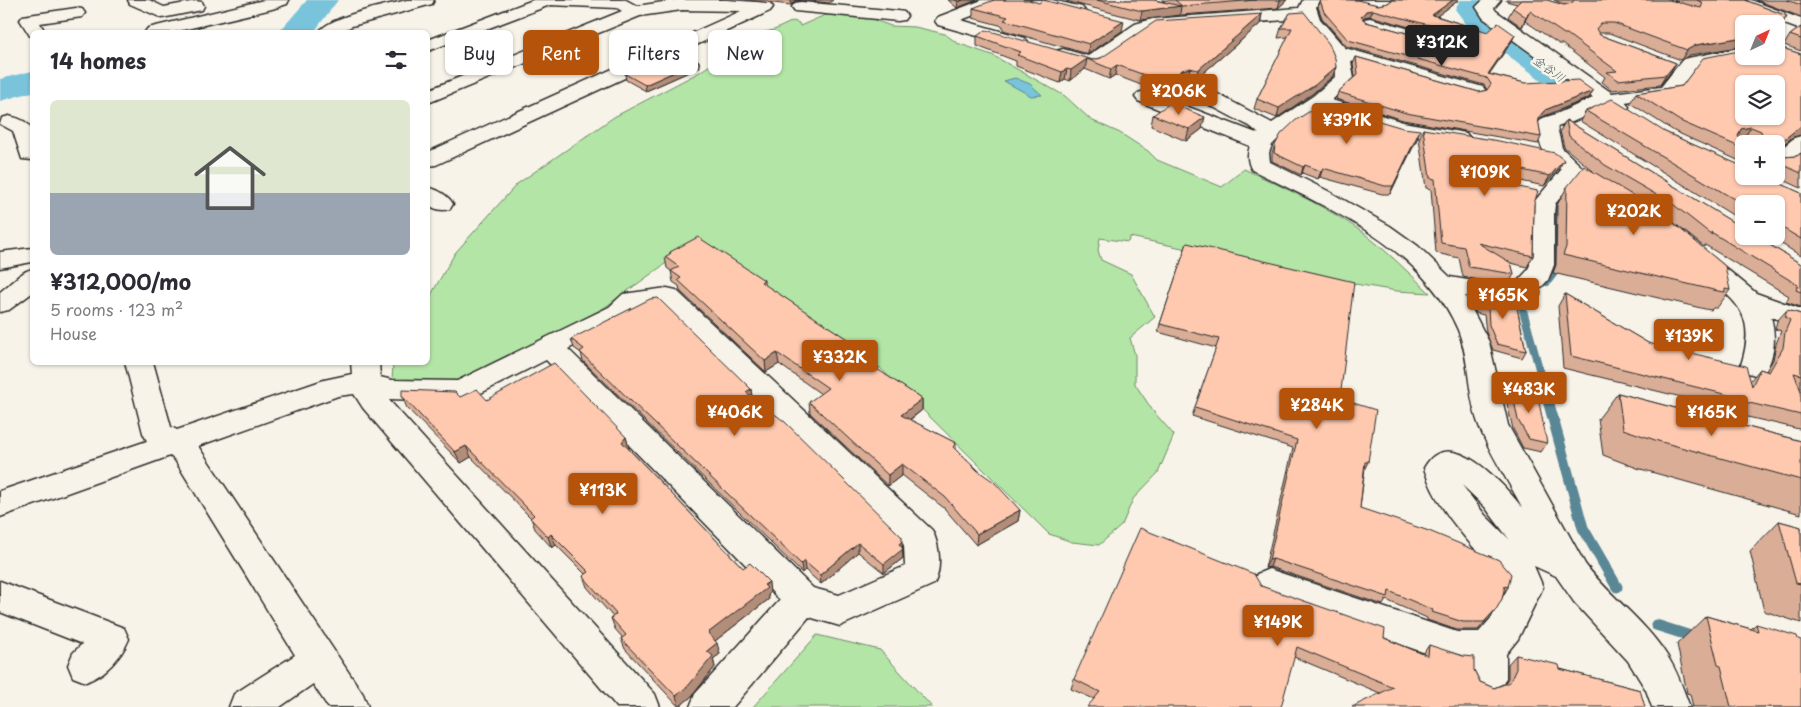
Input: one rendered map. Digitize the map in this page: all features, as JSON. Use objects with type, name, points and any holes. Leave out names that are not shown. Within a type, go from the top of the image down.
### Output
[{"type":"street","points":[[136,0],[162,13],[226,0]]},
{"type":"street","points":[[162,30],[281,0]]},
{"type":"street","points":[[341,30],[426,0]]},
{"type":"street","points":[[430,96],[649,0]]},
{"type":"street","points":[[997,0],[944,21],[1091,63],[1143,22]]},
{"type":"street","points":[[1032,0],[1096,16]]},
{"type":"street","points":[[1360,0],[1379,5],[1386,0]]},
{"type":"street","points":[[1493,0],[1485,7],[1489,14],[1600,102],[1636,119]]},
{"type":"street","points":[[1736,0],[1766,6],[1793,28]]},
{"type":"street","points":[[430,45],[543,1],[617,3],[630,8],[681,4],[764,7]]},
{"type":"street","points":[[430,159],[764,7],[774,4],[805,4],[898,16]]},
{"type":"street","points":[[1143,22],[1152,24],[1298,4]]},
{"type":"street","points":[[1122,24],[1214,10],[1298,4]]},
{"type":"street","points":[[1298,4],[1339,52],[1344,79],[1338,86],[1267,138],[1258,153],[1260,165],[1376,227],[1425,264],[1444,284],[1459,305],[1472,330],[1482,364],[1486,408],[1493,426],[1568,566],[1574,576],[1608,616],[1636,642],[1652,661],[1666,687],[1671,707]]},
{"type":"street","points":[[30,21],[56,14],[76,13]]},
{"type":"street","points":[[1370,23],[1427,50],[1476,91]]},
{"type":"street","points":[[1339,52],[1427,50]]},
{"type":"street","points":[[1573,169],[1550,147],[1546,126],[1551,120],[1561,120],[1600,102],[1668,91],[1690,63],[1735,54]]},
{"type":"street","points":[[1666,62],[1684,69]]},
{"type":"street","points":[[1188,86],[1258,123],[1267,138]]},
{"type":"street","points":[[1145,97],[1267,138]]},
{"type":"street","points":[[1314,104],[1328,105],[1400,128],[1480,140]]},
{"type":"street","points":[[4,124],[30,111]]},
{"type":"street","points":[[1561,120],[1586,135]]},
{"type":"street","points":[[4,124],[22,128],[30,154]]},
{"type":"street","points":[[1785,155],[1801,142]]},
{"type":"street","points":[[1533,151],[1573,169]]},
{"type":"street","points":[[1785,163],[1801,169]]},
{"type":"street","points":[[1444,284],[1506,295],[1512,295],[1525,289],[1540,274],[1542,265],[1542,214],[1544,203],[1573,169]]},
{"type":"street","points":[[1523,190],[1549,196]]},
{"type":"street","points":[[1684,246],[1747,299],[1753,307],[1761,326],[1761,346],[1755,365]]},
{"type":"street","points":[[0,260],[30,255]]},
{"type":"street","points":[[0,304],[23,288],[30,279]]},
{"type":"street","points":[[365,373],[392,390],[461,391],[549,347],[618,313],[632,300],[667,296],[920,540],[922,574],[840,611],[802,600],[549,347]]},
{"type":"street","points":[[1747,299],[1801,319]]},
{"type":"street","points":[[140,365],[158,433],[186,452],[349,707]]},
{"type":"street","points":[[0,504],[171,443],[334,387],[349,384],[365,373]]},
{"type":"street","points":[[365,373],[366,393],[372,401],[641,707]]},
{"type":"street","points":[[1269,584],[1457,648],[1488,664],[1524,592],[1524,581],[1521,574],[1486,538],[1452,496],[1439,468],[1447,462],[1466,470],[1496,498],[1539,553],[1568,566]]},
{"type":"street","points":[[0,596],[111,639],[86,665]]},
{"type":"street","points":[[709,707],[802,600]]},
{"type":"street","points":[[248,707],[318,660]]},
{"type":"green space","points":[[839,14],[869,18],[891,26],[915,27],[945,34],[957,43],[992,55],[1065,96],[1091,120],[1120,133],[1148,151],[1157,160],[1222,187],[1244,169],[1306,198],[1365,234],[1430,293],[1397,291],[1349,283],[1130,237],[1128,242],[1100,238],[1098,250],[1101,260],[1131,274],[1155,317],[1130,338],[1135,355],[1135,384],[1153,411],[1174,435],[1158,473],[1133,499],[1122,525],[1099,545],[1072,542],[1049,534],[874,362],[694,243],[604,308],[457,384],[392,381],[393,365],[430,365],[430,297],[455,253],[517,184],[614,117],[694,75],[698,75],[698,73],[708,66],[708,75],[782,75],[782,30],[774,30],[793,21],[799,23],[800,26],[825,15]]},
{"type":"green space","points":[[817,635],[880,650],[932,707],[753,707]]},
{"type":"water","points":[[1015,78],[1030,84],[1042,95],[1031,96],[1004,81]]},
{"type":"building","points":[[994,0],[1029,0],[1039,3],[1043,0],[1124,21],[1089,44],[1004,20],[1008,17],[973,8]]},
{"type":"building","points":[[1097,0],[1154,0],[1181,6],[1142,11]]},
{"type":"building","points":[[1175,0],[1257,0],[1182,6]]},
{"type":"building","points":[[1320,0],[1357,0],[1378,5],[1392,0],[1453,0],[1432,15],[1488,32],[1498,23],[1515,35],[1488,74],[1525,83],[1578,80],[1593,91],[1545,110],[1538,118],[1541,137],[1406,113],[1338,92],[1358,74],[1356,57],[1479,92],[1487,90],[1491,84],[1487,78],[1348,40],[1324,12]],"holes":[[[1373,10],[1473,37],[1476,44],[1472,48],[1465,49],[1366,22],[1361,17],[1366,11]]]},
{"type":"building","points":[[1521,0],[1547,0],[1564,5],[1572,3],[1574,0],[1669,0],[1701,8],[1703,3],[1697,0],[1745,0],[1784,15],[1735,15],[1735,38],[1696,45],[1687,50],[1614,23],[1601,23],[1596,29],[1600,35],[1676,63],[1666,75],[1618,80],[1607,72],[1617,71],[1567,34],[1564,34],[1530,11],[1526,17],[1513,8]]},
{"type":"building","points":[[1787,0],[1801,0],[1801,5]]},
{"type":"building","points":[[1304,12],[1329,44],[1335,58],[1336,67],[1315,85],[1279,108],[1257,99],[1292,28],[1281,28],[1290,13]]},
{"type":"building","points":[[1262,14],[1198,70],[1190,68],[1182,70],[1178,75],[1184,82],[1177,87],[1117,65],[1111,69],[1087,59],[1071,70],[1067,69],[1062,72],[1017,55],[1021,52],[977,36],[986,30],[1093,60],[1101,58],[1156,21]]},
{"type":"building","points":[[1801,27],[1801,39],[1790,35]]},
{"type":"building","points":[[1785,49],[1801,54],[1801,126],[1785,139],[1785,135],[1762,135],[1761,131],[1751,127],[1741,129],[1738,135],[1735,135],[1735,145],[1680,121],[1636,93],[1682,86],[1703,58],[1735,52],[1735,65],[1785,65]]},
{"type":"building","points":[[627,75],[668,75],[645,85]]},
{"type":"building","points":[[1612,99],[1665,132],[1735,163],[1735,185],[1784,185],[1801,193],[1801,239],[1785,229],[1785,195],[1735,195],[1735,200],[1586,111]]},
{"type":"building","points":[[1170,103],[1205,117],[1189,129],[1153,115]]},
{"type":"building","points":[[1321,104],[1403,128],[1420,130],[1393,186],[1385,186],[1323,168],[1321,171],[1305,165],[1303,167],[1274,153],[1275,145],[1281,134],[1296,120]]},
{"type":"building","points":[[1566,120],[1735,223],[1735,245],[1770,245],[1801,264],[1801,292],[1796,290],[1798,285],[1711,232],[1712,235],[1674,205],[1605,165],[1569,136]]},
{"type":"building","points":[[1423,129],[1499,141],[1555,153],[1564,160],[1550,176],[1475,160],[1466,162],[1462,168],[1466,176],[1538,191],[1534,204],[1533,256],[1478,243],[1511,263],[1514,274],[1469,267],[1464,247],[1441,243],[1435,179],[1430,178]]},
{"type":"building","points":[[1801,153],[1801,173],[1785,166],[1785,157],[1797,156]]},
{"type":"building","points":[[1584,166],[1660,212],[1725,266],[1730,290],[1725,289],[1725,292],[1718,291],[1563,255],[1566,247],[1567,187]]},
{"type":"building","points":[[698,237],[764,280],[761,282],[876,358],[870,362],[879,368],[877,369],[922,399],[901,415],[956,443],[953,447],[977,470],[994,482],[1020,510],[977,534],[945,497],[902,464],[888,475],[809,402],[828,388],[777,353],[765,361],[678,280],[681,278],[671,271],[679,267],[665,257],[670,252]]},
{"type":"building","points":[[1187,243],[1354,282],[1340,399],[1376,410],[1368,462],[1365,462],[1360,508],[1429,531],[1499,560],[1511,574],[1508,587],[1505,586],[1502,599],[1497,608],[1484,622],[1463,622],[1432,612],[1433,610],[1389,591],[1388,597],[1273,559],[1269,560],[1297,440],[1195,407],[1219,339],[1160,324]]},
{"type":"building","points":[[1472,292],[1515,298],[1526,351],[1497,344],[1489,325],[1488,308],[1479,306]]},
{"type":"building","points":[[1565,294],[1648,343],[1746,366],[1752,386],[1760,369],[1769,372],[1783,348],[1785,332],[1790,320],[1785,317],[1787,310],[1801,314],[1801,375],[1794,373],[1801,391],[1801,415],[1571,356]]},
{"type":"building","points":[[658,298],[751,389],[746,392],[785,422],[902,537],[902,541],[899,544],[903,549],[884,564],[858,543],[820,575],[804,561],[801,564],[580,352],[584,349],[571,339],[650,299]]},
{"type":"building","points":[[554,363],[626,437],[622,442],[743,568],[750,563],[769,582],[764,585],[767,588],[708,633],[717,643],[707,651],[713,656],[689,685],[676,696],[621,639],[626,635],[611,618],[616,614],[583,576],[589,572],[551,534],[548,537],[530,518],[534,515],[466,446],[455,452],[402,396],[402,390],[455,392],[460,397],[477,389],[487,400]]},
{"type":"building","points":[[1511,386],[1537,392],[1547,443],[1529,439],[1518,420]]},
{"type":"building","points":[[1618,393],[1801,441],[1801,480],[1658,441],[1623,429]]},
{"type":"building","points":[[1779,521],[1801,527],[1801,584],[1796,583]]},
{"type":"building","points":[[1140,528],[1254,574],[1261,586],[1385,629],[1384,638],[1428,656],[1429,645],[1463,656],[1474,657],[1474,670],[1480,682],[1494,688],[1510,682],[1516,669],[1516,655],[1559,665],[1560,669],[1640,690],[1645,707],[1352,707],[1393,687],[1297,647],[1281,707],[1087,707],[1100,692],[1074,679]]},
{"type":"building","points":[[1706,616],[1758,631],[1756,624],[1797,636],[1801,640],[1801,707],[1731,707]]},
{"type":"waterway","points":[[298,30],[323,0]]},
{"type":"waterway","name":"金谷川","points":[[1475,0],[1471,9],[1477,17],[1617,119],[1648,138]]},
{"type":"waterway","points":[[1317,2],[1317,9],[1322,21],[1342,48]]},
{"type":"waterway","points":[[0,90],[30,82]]},
{"type":"waterway","points":[[1547,282],[1556,270],[1554,209],[1563,198]]},
{"type":"waterway","points":[[1538,293],[1535,299],[1521,303],[1549,405]]},
{"type":"waterway","points":[[1549,404],[1583,528],[1617,587]]},
{"type":"waterway","points":[[1656,625],[1697,638]]}]
